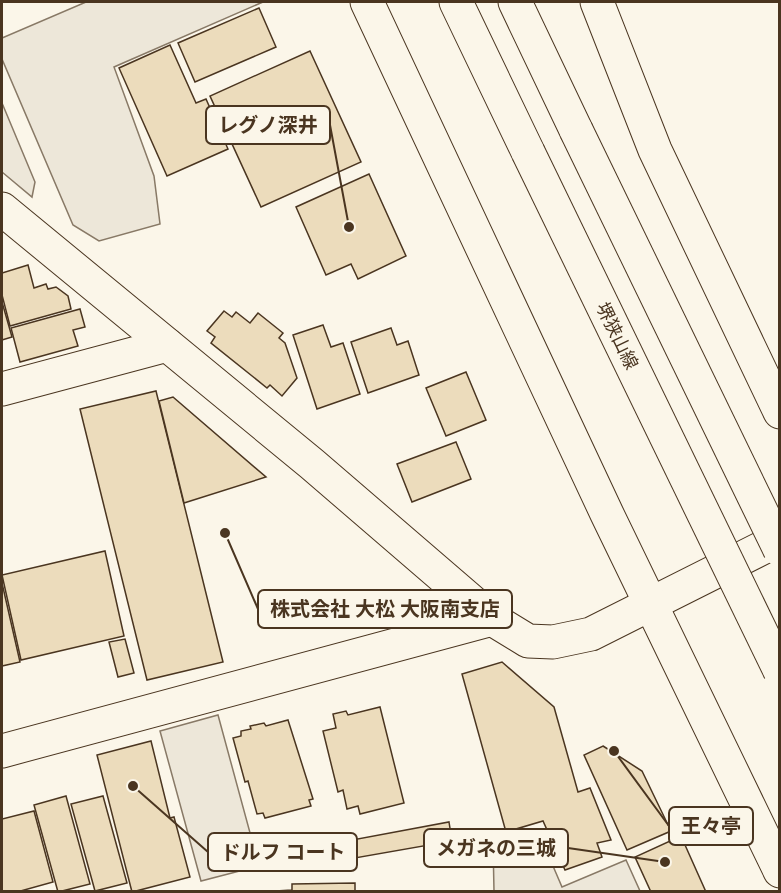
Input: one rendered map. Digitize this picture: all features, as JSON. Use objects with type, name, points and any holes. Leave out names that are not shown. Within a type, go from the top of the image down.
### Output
[{"type":"main road","points":[[367,2],[651,605],[780,871]]},
{"type":"main road","name":"堺狭山線","points":[[456,2],[780,671]]},
{"type":"main road","points":[[515,2],[780,550]]},
{"type":"main road","points":[[597,2],[655,150],[780,412]]},
{"type":"main road","points":[[2,209],[492,619],[528,641],[553,642],[591,634],[780,539]]},
{"type":"main road","points":[[2,389],[167,345]]},
{"type":"main road","points":[[2,751],[492,619]]},
{"type":"shaded area","points":[[86,2],[263,2],[114,67],[154,176],[160,224],[99,241],[73,225],[2,59],[2,38]]},
{"type":"shaded area","points":[[2,103],[35,182],[32,197],[2,172]]},
{"type":"shaded area","points":[[218,715],[259,866],[201,881],[160,731]]},
{"type":"shaded area","points":[[538,831],[562,887],[626,860],[640,891],[494,891],[493,842]]},
{"type":"building","points":[[259,8],[276,47],[195,82],[178,43]]},
{"type":"building","points":[[170,45],[196,103],[206,99],[228,149],[167,176],[119,68]]},
{"type":"building","points":[[310,51],[361,162],[261,207],[210,96]]},
{"type":"building","points":[[369,174],[406,256],[358,279],[351,264],[326,275],[296,207]]},
{"type":"building","points":[[28,265],[34,288],[46,284],[48,289],[56,287],[68,296],[71,309],[10,326],[2,295],[2,273]]},
{"type":"building","points":[[2,302],[12,337],[2,340]]},
{"type":"building","points":[[80,309],[85,327],[73,330],[78,346],[20,362],[11,328]]},
{"type":"building","points":[[224,311],[232,317],[236,312],[250,323],[258,313],[283,333],[279,338],[285,343],[297,378],[282,396],[270,385],[267,388],[211,343],[215,337],[207,331]]},
{"type":"building","points":[[323,325],[331,347],[343,343],[360,394],[317,409],[293,335]]},
{"type":"building","points":[[391,328],[397,345],[408,341],[419,375],[368,393],[351,342]]},
{"type":"building","points":[[466,372],[486,420],[446,436],[426,388]]},
{"type":"building","points":[[156,391],[223,662],[147,680],[80,409]]},
{"type":"building","points":[[173,397],[266,477],[184,503],[159,401]]},
{"type":"building","points":[[456,442],[471,479],[412,502],[397,464]]},
{"type":"building","points":[[105,551],[124,636],[21,660],[2,575]]},
{"type":"building","points":[[2,583],[20,662],[2,666]]},
{"type":"building","points":[[125,639],[134,673],[118,677],[109,642]]},
{"type":"building","points":[[502,662],[554,707],[578,792],[590,788],[611,840],[597,843],[602,857],[565,870],[543,821],[506,832],[462,674]]},
{"type":"building","points":[[380,707],[404,803],[360,814],[358,806],[347,809],[343,790],[338,792],[323,731],[336,728],[333,714],[346,711],[348,715]]},
{"type":"building","points":[[288,720],[313,799],[309,800],[311,806],[265,818],[263,813],[257,814],[248,781],[245,782],[233,738],[241,736],[241,731],[251,729],[250,726],[264,723],[266,726]]},
{"type":"building","points":[[151,741],[170,818],[174,817],[190,877],[132,892],[97,755]]},
{"type":"building","points":[[603,746],[642,771],[671,831],[627,850],[584,755]]},
{"type":"building","points":[[66,796],[90,884],[58,892],[34,805]]},
{"type":"building","points":[[103,796],[127,883],[95,891],[71,804]]},
{"type":"building","points":[[34,811],[53,882],[17,892],[2,892],[2,819]]},
{"type":"building","points":[[449,822],[452,841],[355,858],[352,840]]},
{"type":"building","points":[[681,836],[706,892],[651,892],[635,857]]},
{"type":"building","points":[[355,883],[355,892],[259,892],[292,890],[292,884]]},
{"type":"place","name":"レグノ深井","points":[[349,227]]},
{"type":"place","name":"株式会社 大松 大阪南支店","points":[[225,533]]},
{"type":"place","name":"王々亭","points":[[614,751]]},
{"type":"place","name":"ドルフ コート","points":[[133,786]]},
{"type":"place","name":"メガネの三城","points":[[665,862]]}]
